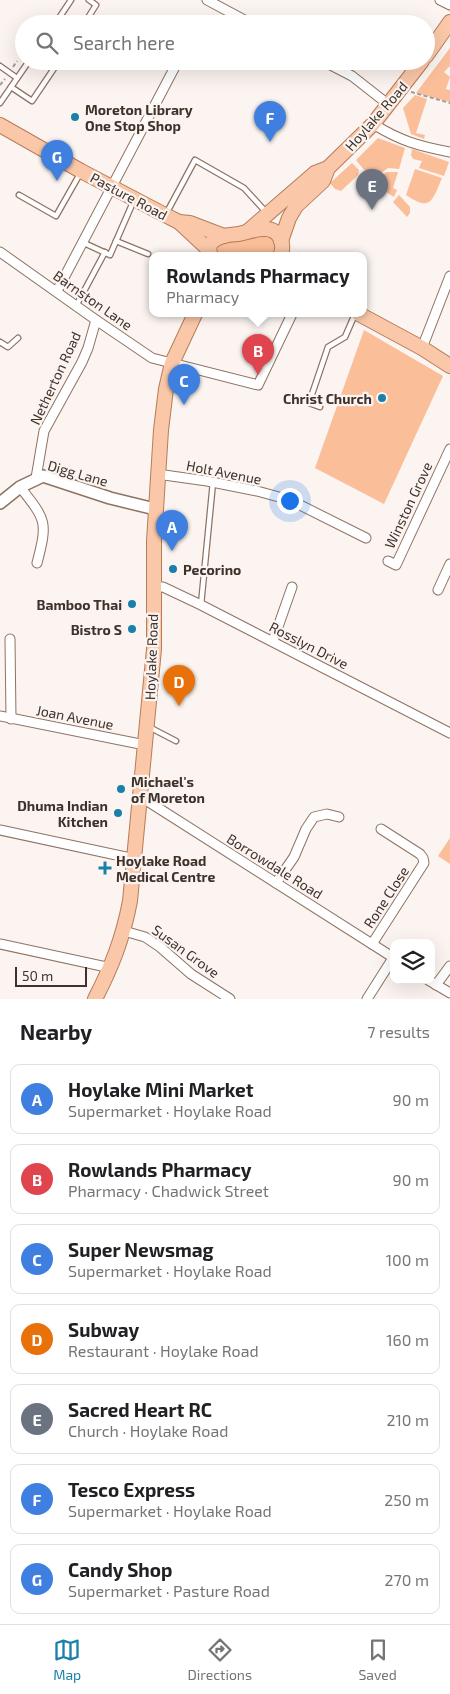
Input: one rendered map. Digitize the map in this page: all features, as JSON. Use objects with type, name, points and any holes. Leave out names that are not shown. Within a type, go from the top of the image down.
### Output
[{"type":"main road","points":[[435,43],[450,22]]},
{"type":"main road","name":"Hoylake Road","points":[[282,251],[289,218],[296,206],[323,180],[328,168],[373,124],[415,70]]},
{"type":"main road","name":"Pasture Road","points":[[0,124],[81,171],[165,216],[224,236]]},
{"type":"main road","name":"Hoylake Road","points":[[247,232],[315,173],[328,168]]},
{"type":"main road","name":"Pasture Road","points":[[179,222],[209,252]]},
{"type":"main road","points":[[210,252],[212,242],[219,237],[270,229],[279,235],[282,251]]},
{"type":"main road","name":"Hoylake Road","points":[[95,999],[110,968],[124,931],[130,901],[154,649],[155,509],[166,389],[172,363],[194,317]]},
{"type":"main road","points":[[365,317],[422,348],[450,366]]},
{"type":"street","points":[[207,0],[235,15]]},
{"type":"street","points":[[440,0],[450,6]]},
{"type":"street","points":[[57,292],[173,70]]},
{"type":"street","points":[[341,70],[352,76],[389,105]]},
{"type":"street","points":[[373,124],[393,136],[408,142],[450,152]]},
{"type":"street","name":"Barnston Lane","points":[[0,252],[152,358],[258,386],[291,317]]},
{"type":"street","points":[[422,348],[450,276]]},
{"type":"street","name":"Netherton Road","points":[[36,478],[44,431],[82,362],[96,320]]},
{"type":"street","name":"Winston Grove","points":[[388,561],[396,564],[450,449]]},
{"type":"street","name":"Holt Avenue","points":[[157,474],[213,482],[290,500],[366,538]]},
{"type":"street","name":"Digg Lane","points":[[0,503],[20,487],[42,476],[94,494],[155,509]]},
{"type":"street","points":[[20,487],[37,510],[43,522],[44,535],[37,563]]},
{"type":"street","points":[[438,590],[450,564]]},
{"type":"street","name":"Rosslyn Drive","points":[[154,587],[163,587],[201,605],[450,733]]},
{"type":"street","points":[[273,641],[292,587]]},
{"type":"street","points":[[10,639],[11,719]]},
{"type":"street","name":"Joan Avenue","points":[[0,716],[145,745]]},
{"type":"street","name":"Borrowdale Road","points":[[140,798],[390,956]]},
{"type":"street","points":[[276,883],[294,856],[306,829],[314,817],[327,814],[339,817]]},
{"type":"street","name":"Rone Close","points":[[372,944],[424,863],[420,854],[381,829]]},
{"type":"street","points":[[0,830],[135,859]]},
{"type":"street","name":"Susan Grove","points":[[124,931],[144,937],[160,947],[192,974],[230,999]]},
{"type":"street","points":[[0,944],[110,968]]},
{"type":"street","points":[[367,999],[390,963]]},
{"type":"street","points":[[435,980],[450,966]]},
{"type":"street","points":[[434,984],[450,994]]},
{"type":"lane","points":[[61,15],[71,0]]},
{"type":"lane","points":[[89,0],[96,5],[90,15]]},
{"type":"lane","points":[[0,66],[18,78]]},
{"type":"lane","points":[[0,103],[23,70]]},
{"type":"lane","points":[[11,87],[32,101],[53,70]]},
{"type":"lane","points":[[0,90],[6,95]]},
{"type":"lane","points":[[165,216],[195,160],[244,188],[267,214]]},
{"type":"lane","points":[[19,195],[56,216],[81,171]]},
{"type":"lane","points":[[84,242],[110,255],[135,199]]},
{"type":"lane","points":[[116,241],[148,254]]},
{"type":"lane","points":[[76,306],[105,252]]},
{"type":"lane","points":[[320,408],[309,403],[328,347],[345,337],[354,317]]},
{"type":"lane","points":[[0,342],[8,347],[18,338]]},
{"type":"lane","points":[[201,605],[213,482]]},
{"type":"lane","points":[[148,726],[176,741]]},
{"type":"path","points":[[401,89],[450,103]]},
{"type":"shaded area","points":[[450,48],[450,66],[444,72],[450,77],[446,89],[450,90],[450,102],[416,93]]},
{"type":"shaded area","points":[[415,95],[427,99],[416,133],[425,135],[424,139],[411,134],[403,108]]},
{"type":"shaded area","points":[[378,138],[405,148],[399,169],[388,168],[374,178],[370,177],[356,160]]},
{"type":"shaded area","points":[[412,149],[449,162],[444,176],[419,168],[422,161],[413,159],[411,155]]},
{"type":"shaded area","points":[[352,163],[359,170],[358,175],[341,191],[335,189],[330,183]]},
{"type":"shaded area","points":[[415,169],[442,178],[430,202],[421,203],[406,195]]},
{"type":"shaded area","points":[[387,172],[398,172],[393,188],[397,190],[394,197],[378,187],[382,175]]},
{"type":"shaded area","points":[[399,195],[410,207],[410,213],[407,217],[393,202]]},
{"type":"shaded area","points":[[269,236],[275,242],[275,252],[217,252],[218,246],[223,242]]},
{"type":"shaded area","points":[[364,330],[443,376],[384,504],[315,468]]},
{"type":"shaded area","points":[[450,838],[450,864],[438,856]]},
{"type":"place","name":"Moreton Library One Stop Shop","points":[[75,117]]},
{"type":"place","name":"Tesco Express","points":[[270,142]]},
{"type":"place","name":"Candy Shop","points":[[57,181]]},
{"type":"place","name":"Sacred Heart RC","points":[[372,210]]},
{"type":"place","name":"Rowlands Pharmacy","points":[[258,375]]},
{"type":"place","name":"Christ Church","points":[[382,398]]},
{"type":"place","name":"Super Newsmag","points":[[184,405]]},
{"type":"place","name":"Hoylake Mini Market","points":[[172,551]]},
{"type":"place","name":"Pecorino","points":[[173,569]]},
{"type":"place","name":"Bamboo Thai","points":[[132,604]]},
{"type":"place","name":"Bistro S","points":[[132,629]]},
{"type":"place","name":"Subway","points":[[179,706]]},
{"type":"place","name":"Michael's of Moreton","points":[[121,789]]},
{"type":"place","name":"Dhuma Indian Kitchen","points":[[118,813]]},
{"type":"place","name":"Hoylake Road Medical Centre","points":[[105,868]]}]
